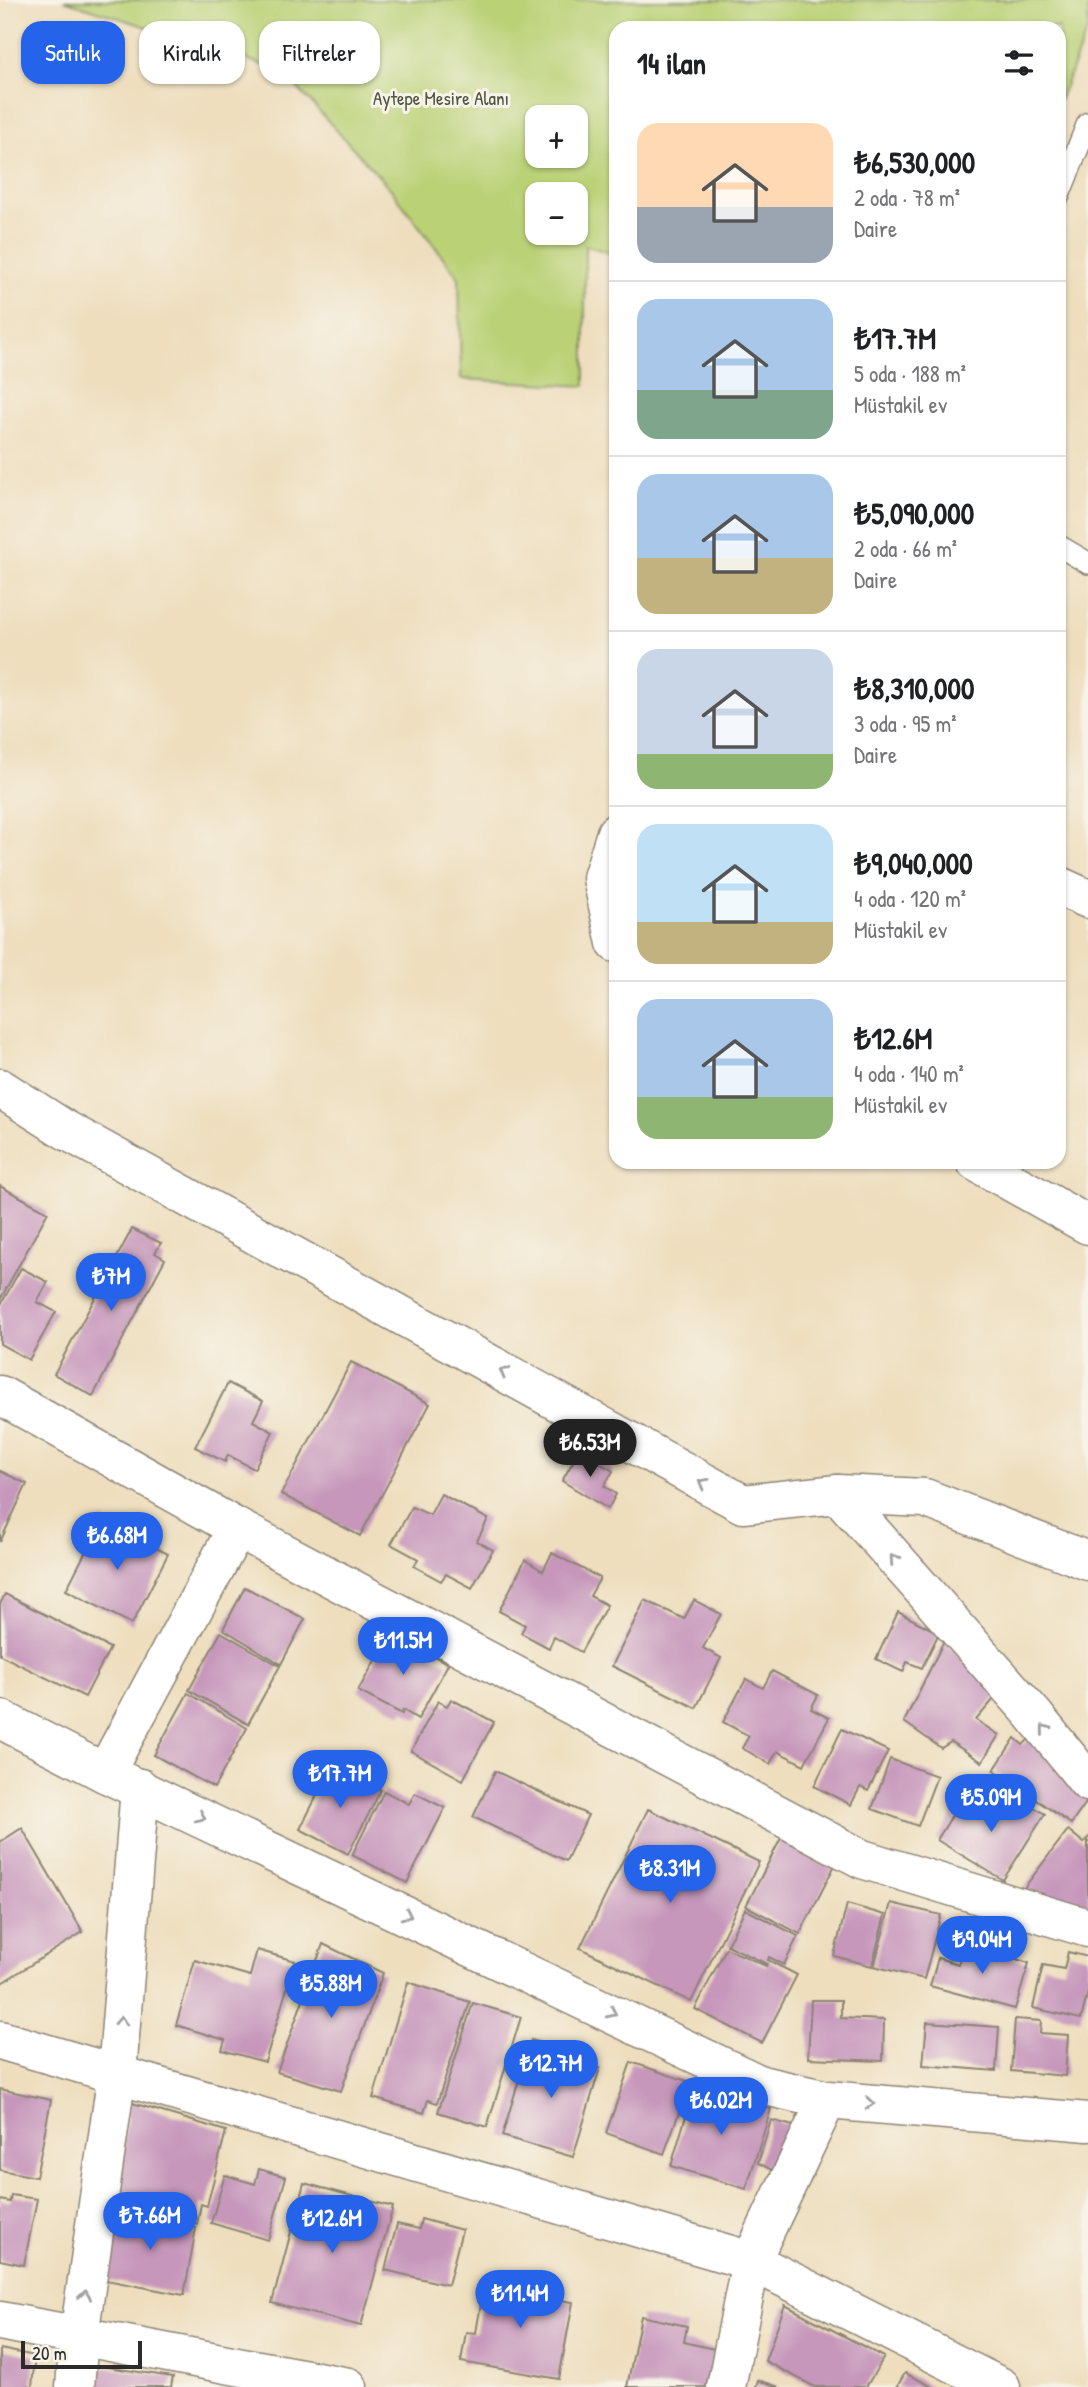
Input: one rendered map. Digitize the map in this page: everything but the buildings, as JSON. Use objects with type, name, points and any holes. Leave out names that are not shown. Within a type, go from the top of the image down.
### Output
[{"type":"street","points":[[609,856],[602,878],[609,910]]},
{"type":"street","points":[[1066,889],[1088,899]]},
{"type":"street","points":[[0,1088],[76,1136],[743,1504],[838,1494],[925,1498],[1088,1561]]},
{"type":"street","points":[[989,1169],[1088,1224]]},
{"type":"street","points":[[0,1395],[237,1528],[862,1859],[1088,1928]]},
{"type":"street","points":[[838,1494],[1033,1714],[1088,1782]]},
{"type":"street","points":[[105,1773],[237,1528]]},
{"type":"street","points":[[0,1719],[105,1773],[761,2085],[827,2100],[1088,2122]]},
{"type":"street","points":[[75,2387],[79,2336],[117,2073],[140,1788]]},
{"type":"street","points":[[0,2040],[751,2261],[1000,2387]]},
{"type":"street","points":[[726,2387],[751,2261],[827,2100]]},
{"type":"street","points":[[0,2321],[348,2387]]},
{"type":"lane","points":[[1066,178],[1088,123]]},
{"type":"lane","points":[[1066,550],[1088,564]]},
{"type":"green space","name":"Aytepe Mesire Alanı","points":[[64,0],[1088,0],[1088,29],[1066,84],[1066,21],[609,21],[609,253],[585,245],[585,386],[461,379],[459,278],[389,187],[294,84],[380,84],[380,21],[259,21],[259,64],[245,59],[245,21],[139,21],[139,24]]}]
